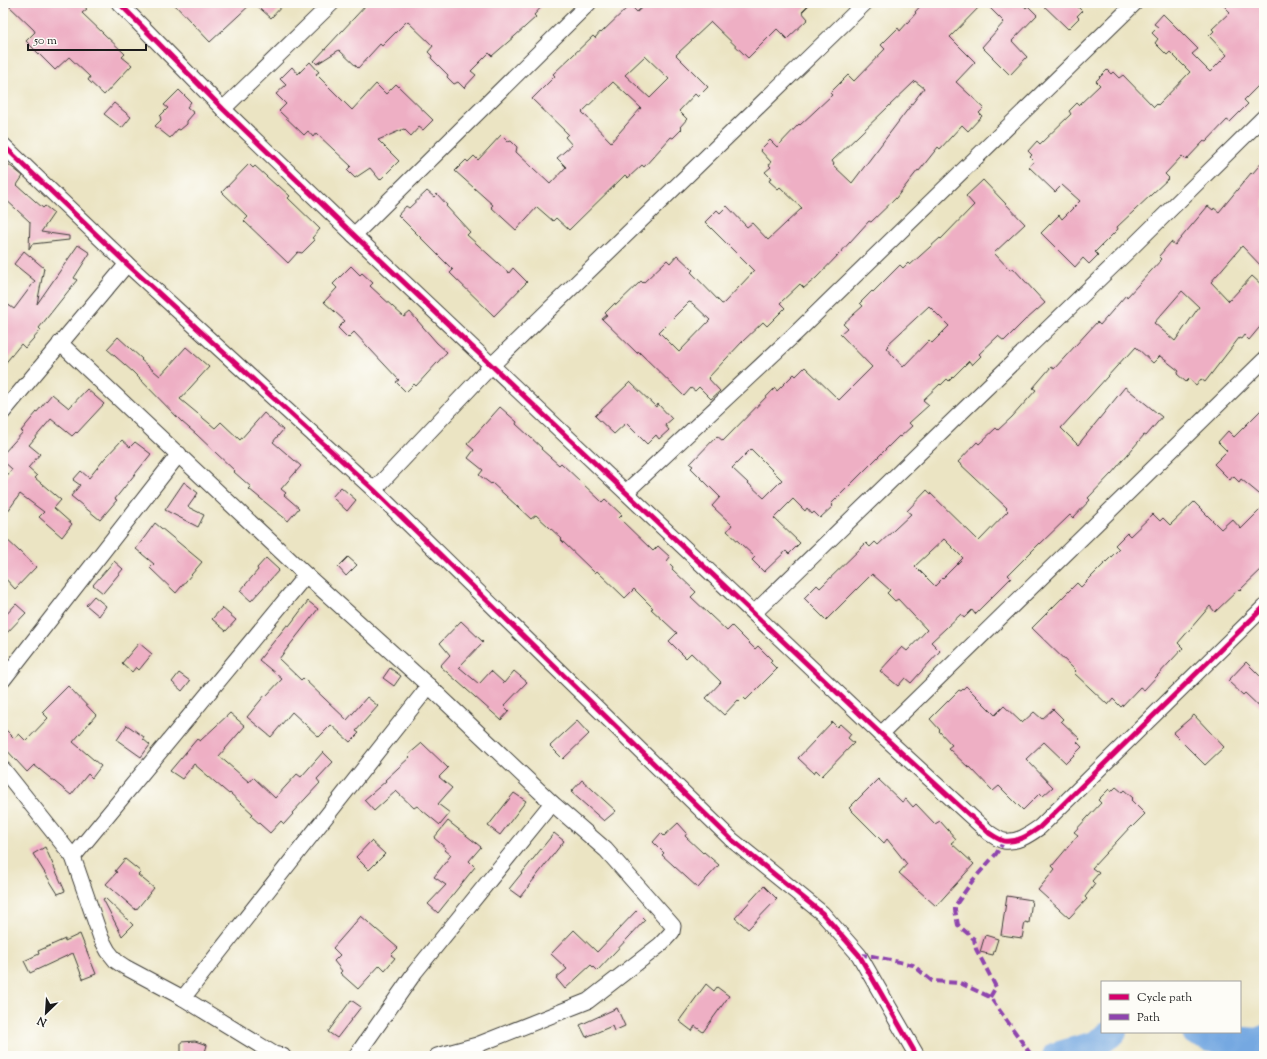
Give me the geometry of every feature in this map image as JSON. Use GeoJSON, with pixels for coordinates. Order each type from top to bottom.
{"type":"FeatureCollection","features":[{"type":"Feature","properties":{"kind":"street"},"geometry":{"type":"LineString","coordinates":[[119,3],[223,108],[354,235],[881,734],[989,833],[1004,841],[1017,840],[1040,827],[1264,607]]}},
{"type":"Feature","properties":{"kind":"street"},"geometry":{"type":"LineString","coordinates":[[223,108],[332,3]]}},
{"type":"Feature","properties":{"kind":"street"},"geometry":{"type":"LineString","coordinates":[[354,235],[589,3]]}},
{"type":"Feature","properties":{"kind":"street"},"geometry":{"type":"LineString","coordinates":[[374,490],[492,365],[865,3]]}},
{"type":"Feature","properties":{"kind":"street"},"geometry":{"type":"LineString","coordinates":[[626,492],[797,332],[1135,3]]}},
{"type":"Feature","properties":{"kind":"street"},"geometry":{"type":"LineString","coordinates":[[754,613],[1126,253],[1264,117]]}},
{"type":"Feature","properties":{"kind":"street"},"geometry":{"type":"LineString","coordinates":[[3,145],[127,264],[374,490],[732,840],[822,913],[859,955],[917,1056]]}},
{"type":"Feature","properties":{"kind":"street"},"geometry":{"type":"LineString","coordinates":[[3,412],[127,264]]}},
{"type":"Feature","properties":{"kind":"street"},"geometry":{"type":"LineString","coordinates":[[60,343],[306,575],[429,686],[552,804],[606,850],[673,926],[672,932],[660,945],[588,1001],[477,1045],[437,1056]]}},
{"type":"Feature","properties":{"kind":"street"},"geometry":{"type":"LineString","coordinates":[[881,734],[1264,360]]}},
{"type":"Feature","properties":{"kind":"street"},"geometry":{"type":"LineString","coordinates":[[3,680],[179,454]]}},
{"type":"Feature","properties":{"kind":"street"},"geometry":{"type":"LineString","coordinates":[[73,857],[306,575]]}},
{"type":"Feature","properties":{"kind":"street"},"geometry":{"type":"LineString","coordinates":[[183,998],[429,686]]}},
{"type":"Feature","properties":{"kind":"street"},"geometry":{"type":"LineString","coordinates":[[3,769],[73,857],[101,938],[108,951],[116,961],[183,998],[274,1054],[283,1056]]}},
{"type":"Feature","properties":{"kind":"street"},"geometry":{"type":"LineString","coordinates":[[356,1056],[415,972],[552,804]]}},
{"type":"Feature","properties":{"kind":"building"},"geometry":{"type":"Polygon","coordinates":[[[6,3],[80,3],[87,9],[82,13],[125,54],[122,57],[132,65],[104,95],[88,80],[90,77],[69,57],[55,70],[26,41],[35,32],[34,30],[6,3]]]}},
{"type":"Feature","properties":{"kind":"building"},"geometry":{"type":"Polygon","coordinates":[[[173,3],[252,3],[210,42],[173,3]]]}},
{"type":"Feature","properties":{"kind":"building"},"geometry":{"type":"Polygon","coordinates":[[[254,3],[285,3],[271,18],[254,3]]]}},
{"type":"Feature","properties":{"kind":"building"},"geometry":{"type":"Polygon","coordinates":[[[368,3],[545,3],[534,15],[536,17],[492,56],[489,53],[471,71],[476,75],[464,88],[458,82],[454,84],[447,77],[448,75],[431,58],[432,56],[428,52],[433,46],[407,21],[382,46],[380,44],[358,68],[339,50],[317,64],[314,61],[368,3]]]}},
{"type":"Feature","properties":{"kind":"building"},"geometry":{"type":"Polygon","coordinates":[[[647,3],[811,3],[802,12],[808,19],[787,39],[777,29],[748,58],[711,22],[676,55],[708,87],[698,97],[695,94],[679,111],[687,119],[680,127],[682,129],[673,138],[671,137],[644,167],[642,165],[628,178],[625,175],[569,230],[556,218],[553,221],[537,207],[516,230],[491,207],[493,205],[455,171],[466,160],[468,162],[474,156],[478,160],[501,135],[508,142],[511,141],[517,147],[516,152],[550,184],[566,167],[557,158],[572,145],[565,137],[568,134],[532,99],[555,76],[553,74],[593,36],[595,38],[600,32],[601,33],[630,5],[637,12],[647,3]],[[645,56],[625,75],[650,98],[669,79],[645,56]],[[613,82],[582,112],[611,142],[641,108],[613,82]]]}},
{"type":"Feature","properties":{"kind":"building"},"geometry":{"type":"Polygon","coordinates":[[[923,3],[983,3],[950,37],[975,62],[956,82],[984,108],[979,113],[982,116],[968,131],[962,125],[940,149],[938,147],[896,198],[871,222],[869,221],[816,278],[804,288],[800,284],[780,303],[785,308],[767,326],[763,322],[742,342],[708,378],[720,391],[711,399],[699,387],[695,391],[691,388],[684,396],[638,351],[637,353],[602,319],[607,315],[605,313],[615,303],[616,305],[641,281],[643,283],[667,260],[670,263],[677,255],[693,270],[691,272],[722,304],[724,303],[754,271],[705,222],[717,210],[720,213],[727,206],[747,227],[752,223],[768,240],[802,208],[780,187],[778,189],[769,181],[771,178],[765,172],[771,167],[769,165],[771,162],[760,150],[770,140],[777,147],[799,124],[800,125],[832,95],[830,93],[848,75],[854,81],[885,49],[881,45],[898,28],[900,31],[916,13],[915,12],[923,3]],[[915,81],[832,161],[834,164],[833,165],[852,183],[924,88],[915,81]],[[689,302],[659,332],[679,352],[710,320],[689,302]]]}},
{"type":"Feature","properties":{"kind":"building"},"geometry":{"type":"Polygon","coordinates":[[[985,3],[1021,3],[1026,8],[1028,6],[1037,15],[1012,41],[1027,57],[1010,75],[982,47],[1004,22],[985,3]]]}},
{"type":"Feature","properties":{"kind":"building"},"geometry":{"type":"Polygon","coordinates":[[[1041,3],[1074,3],[1082,11],[1077,16],[1079,18],[1068,29],[1041,3]]]}},
{"type":"Feature","properties":{"kind":"building"},"geometry":{"type":"Polygon","coordinates":[[[1221,3],[1264,3],[1264,80],[1244,100],[1248,104],[1230,122],[1227,120],[1186,160],[1182,156],[1165,174],[1169,178],[1117,227],[1118,229],[1095,252],[1098,255],[1089,264],[1083,258],[1075,267],[1041,233],[1059,215],[1062,219],[1080,201],[1062,185],[1055,192],[1029,167],[1034,161],[1030,157],[1032,155],[1028,151],[1037,141],[1040,144],[1071,114],[1069,111],[1077,103],[1079,105],[1100,85],[1096,81],[1107,70],[1111,74],[1113,72],[1119,78],[1123,75],[1154,107],[1157,104],[1158,105],[1190,72],[1170,52],[1167,55],[1155,43],[1158,39],[1152,33],[1158,27],[1154,24],[1163,14],[1198,49],[1192,54],[1210,72],[1227,55],[1209,36],[1214,31],[1212,29],[1230,12],[1221,3]]]}},
{"type":"Feature","properties":{"kind":"building"},"geometry":{"type":"Polygon","coordinates":[[[310,62],[319,72],[316,74],[352,110],[376,84],[386,94],[396,84],[433,120],[423,130],[419,127],[411,136],[404,129],[378,140],[399,161],[380,180],[370,168],[355,178],[347,170],[351,166],[316,133],[313,137],[308,131],[304,135],[279,111],[286,104],[276,94],[286,85],[280,79],[292,67],[298,74],[310,62]]]}},
{"type":"Feature","properties":{"kind":"building"},"geometry":{"type":"Polygon","coordinates":[[[179,90],[191,102],[187,107],[194,113],[187,121],[187,124],[180,130],[178,129],[170,138],[155,126],[161,120],[160,116],[168,108],[164,105],[179,90]]]}},
{"type":"Feature","properties":{"kind":"building"},"geometry":{"type":"Polygon","coordinates":[[[114,103],[131,117],[122,128],[104,114],[114,103]]]}},
{"type":"Feature","properties":{"kind":"building"},"geometry":{"type":"Polygon","coordinates":[[[1264,160],[1264,269],[1242,246],[1211,282],[1229,301],[1252,276],[1264,287],[1264,322],[1249,340],[1244,335],[1241,339],[1239,338],[1205,382],[1201,379],[1196,385],[1189,379],[1186,382],[1177,374],[1179,371],[1160,356],[1153,363],[1136,347],[1127,357],[1126,356],[1061,428],[1078,445],[1125,387],[1162,417],[1088,498],[1090,500],[1073,518],[1070,515],[1040,543],[1008,575],[1011,578],[975,614],[972,610],[964,618],[961,614],[931,642],[940,651],[911,683],[905,678],[898,686],[880,671],[902,647],[907,651],[927,630],[898,599],[895,601],[887,593],[890,590],[872,574],[826,620],[804,598],[817,585],[820,588],[866,543],[870,547],[875,542],[878,545],[911,514],[907,511],[927,490],[979,541],[1008,511],[1006,509],[1007,508],[958,462],[977,442],[979,444],[996,428],[998,430],[1012,417],[1036,390],[1033,388],[1051,367],[1054,369],[1097,322],[1100,325],[1126,295],[1127,297],[1162,259],[1159,256],[1171,242],[1175,245],[1208,206],[1219,212],[1251,173],[1252,174],[1264,160]],[[1182,291],[1154,323],[1175,341],[1199,307],[1182,291]],[[944,539],[915,566],[935,586],[963,558],[944,539]]]}},
{"type":"Feature","properties":{"kind":"building"},"geometry":{"type":"Polygon","coordinates":[[[8,164],[23,176],[17,185],[43,208],[45,206],[54,213],[41,232],[69,236],[69,240],[32,244],[29,249],[30,222],[3,197],[3,170],[8,164]]]}},
{"type":"Feature","properties":{"kind":"building"},"geometry":{"type":"Polygon","coordinates":[[[249,164],[253,168],[255,166],[277,186],[278,185],[290,196],[288,198],[320,229],[312,238],[315,240],[302,253],[298,252],[288,263],[244,221],[248,217],[222,192],[249,164]]]}},
{"type":"Feature","properties":{"kind":"building"},"geometry":{"type":"Polygon","coordinates":[[[983,180],[1025,224],[994,253],[1010,270],[1013,268],[1045,303],[1004,341],[998,336],[979,354],[981,356],[972,365],[969,361],[949,381],[947,379],[941,385],[940,384],[923,400],[929,405],[909,423],[912,426],[900,437],[899,436],[831,504],[833,506],[820,518],[814,512],[812,514],[807,508],[805,511],[793,499],[774,518],[800,543],[789,554],[786,551],[764,572],[752,560],[755,557],[727,531],[732,525],[712,506],[720,497],[691,468],[693,466],[690,464],[717,436],[723,441],[775,388],[777,391],[794,374],[796,376],[805,367],[839,400],[872,367],[840,334],[847,328],[843,324],[863,306],[860,303],[900,265],[903,268],[908,263],[910,265],[940,238],[941,239],[974,205],[966,196],[983,180]],[[929,306],[887,345],[888,346],[886,348],[903,367],[929,340],[932,343],[949,326],[929,306]],[[751,449],[732,468],[764,498],[782,480],[751,449]]]}},
{"type":"Feature","properties":{"kind":"building"},"geometry":{"type":"Polygon","coordinates":[[[427,191],[434,197],[437,194],[447,205],[446,206],[470,232],[467,235],[509,273],[513,268],[527,282],[494,316],[450,273],[453,270],[398,215],[406,206],[409,208],[427,191]]]}},
{"type":"Feature","properties":{"kind":"building"},"geometry":{"type":"Polygon","coordinates":[[[78,245],[90,253],[74,278],[77,280],[39,328],[41,330],[25,348],[21,344],[3,366],[3,301],[14,309],[35,281],[14,264],[24,251],[44,268],[37,304],[78,245]]]}},
{"type":"Feature","properties":{"kind":"building"},"geometry":{"type":"Polygon","coordinates":[[[351,266],[360,275],[362,273],[373,283],[370,286],[404,317],[410,312],[437,343],[447,352],[416,386],[414,384],[406,392],[396,382],[399,380],[354,332],[348,338],[338,328],[345,321],[324,302],[337,288],[333,284],[351,266]]]}},
{"type":"Feature","properties":{"kind":"building"},"geometry":{"type":"Polygon","coordinates":[[[118,337],[142,359],[141,360],[160,376],[186,347],[209,367],[180,399],[215,428],[221,422],[240,440],[264,413],[283,430],[273,442],[301,466],[281,489],[286,493],[284,495],[299,508],[288,521],[249,489],[251,487],[234,472],[235,471],[182,422],[133,372],[107,349],[118,337]]]}},
{"type":"Feature","properties":{"kind":"building"},"geometry":{"type":"Polygon","coordinates":[[[630,382],[656,407],[658,404],[672,419],[665,425],[669,430],[659,439],[656,435],[647,444],[626,423],[614,434],[595,416],[630,382]]]}},
{"type":"Feature","properties":{"kind":"building"},"geometry":{"type":"Polygon","coordinates":[[[87,389],[104,404],[77,433],[76,432],[72,436],[51,419],[29,445],[40,454],[28,468],[37,476],[35,478],[61,500],[54,508],[72,524],[62,537],[39,517],[44,512],[20,494],[3,518],[3,481],[12,469],[3,461],[3,454],[23,432],[21,431],[52,394],[69,408],[87,389]]]}},
{"type":"Feature","properties":{"kind":"building"},"geometry":{"type":"Polygon","coordinates":[[[500,407],[517,422],[516,424],[559,465],[561,463],[602,502],[605,499],[622,515],[619,518],[653,551],[658,546],[670,557],[667,561],[673,567],[672,569],[696,592],[691,597],[727,631],[732,626],[755,649],[758,646],[772,660],[770,662],[777,669],[746,700],[743,697],[739,701],[738,700],[724,715],[706,698],[721,682],[691,653],[686,658],[669,641],[677,633],[651,609],[653,608],[634,589],[625,598],[597,571],[595,573],[536,515],[531,519],[492,483],[491,484],[479,475],[483,470],[468,458],[474,450],[467,444],[500,407]]]}},
{"type":"Feature","properties":{"kind":"building"},"geometry":{"type":"Polygon","coordinates":[[[1264,407],[1264,498],[1241,479],[1239,482],[1233,476],[1230,480],[1214,464],[1227,451],[1218,442],[1228,431],[1234,437],[1264,407]]]}},
{"type":"Feature","properties":{"kind":"building"},"geometry":{"type":"Polygon","coordinates":[[[122,440],[130,447],[135,442],[151,454],[115,499],[117,500],[100,520],[71,496],[80,485],[73,480],[81,471],[89,478],[122,440]]]}},
{"type":"Feature","properties":{"kind":"building"},"geometry":{"type":"Polygon","coordinates":[[[184,482],[198,493],[188,507],[204,515],[198,527],[165,510],[184,482]]]}},
{"type":"Feature","properties":{"kind":"building"},"geometry":{"type":"Polygon","coordinates":[[[341,487],[356,500],[347,511],[332,497],[341,487]]]}},
{"type":"Feature","properties":{"kind":"building"},"geometry":{"type":"Polygon","coordinates":[[[1194,502],[1221,529],[1232,519],[1241,529],[1264,506],[1264,567],[1215,612],[1210,606],[1178,643],[1183,648],[1144,690],[1140,687],[1121,707],[1113,699],[1108,705],[1074,673],[1076,671],[1032,628],[1077,583],[1081,587],[1119,549],[1115,545],[1127,533],[1130,536],[1153,514],[1160,521],[1163,518],[1170,525],[1194,502]]]}},
{"type":"Feature","properties":{"kind":"building"},"geometry":{"type":"Polygon","coordinates":[[[155,523],[202,562],[176,593],[150,568],[154,564],[136,549],[155,523]]]}},
{"type":"Feature","properties":{"kind":"building"},"geometry":{"type":"Polygon","coordinates":[[[3,536],[36,567],[15,589],[3,576],[3,536]]]}},
{"type":"Feature","properties":{"kind":"building"},"geometry":{"type":"Polygon","coordinates":[[[348,557],[357,565],[346,576],[338,567],[348,557]]]}},
{"type":"Feature","properties":{"kind":"building"},"geometry":{"type":"Polygon","coordinates":[[[266,558],[279,570],[251,601],[240,591],[266,558]]]}},
{"type":"Feature","properties":{"kind":"building"},"geometry":{"type":"Polygon","coordinates":[[[114,561],[123,569],[103,593],[93,585],[114,561]]]}},
{"type":"Feature","properties":{"kind":"building"},"geometry":{"type":"Polygon","coordinates":[[[94,596],[106,606],[99,616],[86,605],[94,596]]]}},
{"type":"Feature","properties":{"kind":"building"},"geometry":{"type":"Polygon","coordinates":[[[308,601],[318,609],[279,659],[301,680],[303,678],[347,720],[367,697],[378,706],[356,731],[359,733],[350,742],[331,725],[319,737],[292,712],[271,737],[247,717],[265,695],[266,696],[282,679],[259,660],[287,625],[289,626],[308,601]]]}},
{"type":"Feature","properties":{"kind":"building"},"geometry":{"type":"Polygon","coordinates":[[[16,604],[26,613],[3,637],[3,618],[16,604]]]}},
{"type":"Feature","properties":{"kind":"building"},"geometry":{"type":"Polygon","coordinates":[[[222,608],[236,620],[226,631],[212,619],[222,608]]]}},
{"type":"Feature","properties":{"kind":"building"},"geometry":{"type":"Polygon","coordinates":[[[461,621],[483,642],[459,667],[479,684],[491,671],[504,683],[514,671],[527,682],[504,706],[509,711],[501,720],[440,666],[450,655],[440,643],[461,621]]]}},
{"type":"Feature","properties":{"kind":"building"},"geometry":{"type":"Polygon","coordinates":[[[139,643],[152,654],[139,670],[136,667],[132,672],[122,663],[139,643]]]}},
{"type":"Feature","properties":{"kind":"building"},"geometry":{"type":"Polygon","coordinates":[[[1246,662],[1262,678],[1261,681],[1264,684],[1264,711],[1245,693],[1243,695],[1228,681],[1246,662]]]}},
{"type":"Feature","properties":{"kind":"building"},"geometry":{"type":"Polygon","coordinates":[[[390,668],[401,676],[394,686],[383,678],[390,668]]]}},
{"type":"Feature","properties":{"kind":"building"},"geometry":{"type":"Polygon","coordinates":[[[179,673],[190,681],[182,691],[172,682],[179,673]]]}},
{"type":"Feature","properties":{"kind":"building"},"geometry":{"type":"Polygon","coordinates":[[[68,686],[96,715],[73,742],[101,766],[92,778],[88,774],[71,795],[34,765],[27,772],[3,746],[3,727],[14,738],[19,734],[26,741],[48,718],[42,712],[68,686]]]}},
{"type":"Feature","properties":{"kind":"building"},"geometry":{"type":"Polygon","coordinates":[[[966,686],[995,715],[1004,706],[1022,723],[1034,712],[1042,719],[1053,709],[1063,719],[1061,721],[1080,739],[1077,742],[1082,747],[1066,763],[1044,742],[1026,759],[1053,787],[1043,796],[1040,793],[1023,810],[999,786],[993,791],[970,767],[969,768],[948,748],[952,745],[930,719],[959,690],[961,691],[966,686]]]}},
{"type":"Feature","properties":{"kind":"building"},"geometry":{"type":"Polygon","coordinates":[[[230,713],[245,726],[219,756],[249,782],[253,777],[275,798],[297,774],[301,777],[323,752],[333,762],[317,779],[320,783],[292,813],[293,814],[284,824],[281,821],[270,833],[251,816],[253,814],[230,793],[229,794],[194,764],[182,779],[170,771],[197,739],[200,741],[230,713]]]}},
{"type":"Feature","properties":{"kind":"building"},"geometry":{"type":"Polygon","coordinates":[[[1194,715],[1224,747],[1205,765],[1173,733],[1194,715]]]}},
{"type":"Feature","properties":{"kind":"building"},"geometry":{"type":"Polygon","coordinates":[[[577,721],[589,734],[563,759],[550,746],[577,721]]]}},
{"type":"Feature","properties":{"kind":"building"},"geometry":{"type":"Polygon","coordinates":[[[832,722],[837,727],[840,724],[851,734],[848,738],[854,743],[822,776],[816,770],[814,773],[798,758],[832,722]]]}},
{"type":"Feature","properties":{"kind":"building"},"geometry":{"type":"Polygon","coordinates":[[[127,725],[144,737],[143,739],[150,745],[141,757],[117,740],[127,725]]]}},
{"type":"Feature","properties":{"kind":"building"},"geometry":{"type":"Polygon","coordinates":[[[422,743],[448,768],[439,777],[452,788],[438,804],[450,813],[440,825],[417,806],[414,808],[396,791],[374,811],[364,800],[386,781],[385,780],[410,757],[408,755],[422,743]]]}},
{"type":"Feature","properties":{"kind":"building"},"geometry":{"type":"Polygon","coordinates":[[[878,779],[902,802],[906,799],[913,807],[916,804],[935,824],[940,821],[956,839],[951,843],[974,864],[936,906],[899,873],[907,864],[887,839],[884,843],[849,808],[878,779]]]}},
{"type":"Feature","properties":{"kind":"building"},"geometry":{"type":"Polygon","coordinates":[[[582,780],[616,811],[604,821],[571,792],[582,780]]]}},
{"type":"Feature","properties":{"kind":"building"},"geometry":{"type":"Polygon","coordinates":[[[1116,787],[1122,792],[1124,790],[1133,798],[1131,800],[1145,814],[1132,827],[1131,826],[1092,868],[1099,873],[1092,881],[1095,884],[1085,897],[1087,899],[1069,918],[1038,890],[1055,869],[1052,866],[1078,835],[1074,832],[1101,803],[1098,800],[1109,789],[1111,792],[1116,787]]]}},
{"type":"Feature","properties":{"kind":"building"},"geometry":{"type":"Polygon","coordinates":[[[514,793],[526,801],[500,835],[488,826],[514,793]]]}},
{"type":"Feature","properties":{"kind":"building"},"geometry":{"type":"Polygon","coordinates":[[[448,821],[481,847],[469,861],[475,867],[438,913],[428,904],[446,885],[434,877],[451,855],[445,850],[446,848],[434,838],[448,821]]]}},
{"type":"Feature","properties":{"kind":"building"},"geometry":{"type":"Polygon","coordinates":[[[678,823],[687,833],[685,836],[703,853],[704,852],[719,865],[698,888],[662,855],[664,853],[653,842],[661,833],[664,836],[678,823]]]}},
{"type":"Feature","properties":{"kind":"building"},"geometry":{"type":"Polygon","coordinates":[[[554,833],[564,841],[520,897],[509,889],[554,833]]]}},
{"type":"Feature","properties":{"kind":"building"},"geometry":{"type":"Polygon","coordinates":[[[371,841],[385,854],[369,870],[356,857],[371,841]]]}},
{"type":"Feature","properties":{"kind":"building"},"geometry":{"type":"Polygon","coordinates":[[[45,847],[65,891],[58,894],[33,854],[45,847]]]}},
{"type":"Feature","properties":{"kind":"building"},"geometry":{"type":"Polygon","coordinates":[[[125,859],[141,872],[138,875],[154,888],[136,910],[106,884],[117,872],[115,871],[125,859]]]}},
{"type":"Feature","properties":{"kind":"building"},"geometry":{"type":"Polygon","coordinates":[[[764,886],[777,899],[748,929],[735,918],[764,886]]]}},
{"type":"Feature","properties":{"kind":"building"},"geometry":{"type":"Polygon","coordinates":[[[1007,896],[1032,900],[1029,923],[1025,922],[1022,938],[1001,935],[1007,896]]]}},
{"type":"Feature","properties":{"kind":"building"},"geometry":{"type":"Polygon","coordinates":[[[105,898],[133,925],[122,936],[103,899],[105,898]]]}},
{"type":"Feature","properties":{"kind":"building"},"geometry":{"type":"Polygon","coordinates":[[[636,911],[645,920],[597,971],[591,965],[565,989],[556,978],[567,969],[551,954],[574,930],[597,952],[636,911]]]}},
{"type":"Feature","properties":{"kind":"building"},"geometry":{"type":"Polygon","coordinates":[[[361,916],[398,948],[391,955],[395,958],[385,970],[380,965],[358,989],[340,973],[342,971],[334,961],[340,955],[333,948],[361,916]]]}},
{"type":"Feature","properties":{"kind":"building"},"geometry":{"type":"Polygon","coordinates":[[[80,934],[96,974],[83,979],[73,953],[30,973],[24,961],[39,954],[38,951],[80,934]]]}},
{"type":"Feature","properties":{"kind":"building"},"geometry":{"type":"Polygon","coordinates":[[[985,935],[998,939],[993,955],[980,952],[985,935]]]}},
{"type":"Feature","properties":{"kind":"building"},"geometry":{"type":"Polygon","coordinates":[[[706,984],[714,991],[717,987],[729,996],[703,1032],[695,1026],[692,1031],[679,1021],[706,984]]]}},
{"type":"Feature","properties":{"kind":"building"},"geometry":{"type":"Polygon","coordinates":[[[351,1000],[361,1007],[337,1038],[328,1032],[351,1000]]]}},
{"type":"Feature","properties":{"kind":"building"},"geometry":{"type":"Polygon","coordinates":[[[617,1008],[625,1026],[614,1031],[612,1026],[586,1037],[580,1025],[617,1008]]]}},
{"type":"Feature","properties":{"kind":"building"},"geometry":{"type":"Polygon","coordinates":[[[195,1041],[207,1045],[204,1056],[181,1056],[181,1042],[195,1041]]]}},
{"type":"Feature","properties":{"kind":"waterway"},"geometry":{"type":"LineString","coordinates":[[1056,1056],[1095,1045],[1112,1033]]}},
{"type":"Feature","properties":{"kind":"waterway"},"geometry":{"type":"LineString","coordinates":[[1198,1033],[1210,1038],[1257,1042],[1264,1039]]}},
{"type":"Feature","properties":{"kind":"marked path"},"geometry":{"type":"LineString","coordinates":[[990,997],[996,987],[976,949],[974,939],[958,925],[955,906],[973,880],[996,854],[1004,841]]}},
{"type":"Feature","properties":{"kind":"marked path"},"geometry":{"type":"LineString","coordinates":[[859,955],[872,956],[913,965],[932,981],[960,983],[990,997],[1032,1056]]}},
{"type":"Feature","properties":{"kind":"cycle path"},"geometry":{"type":"LineString","coordinates":[[119,3],[223,109],[354,235],[881,734],[989,833],[998,839],[1004,841],[1014,841],[1028,835],[1040,827],[1264,607]]}},
{"type":"Feature","properties":{"kind":"cycle path"},"geometry":{"type":"LineString","coordinates":[[3,145],[127,264],[374,490],[732,840],[822,913],[859,955],[917,1056]]}}]}
